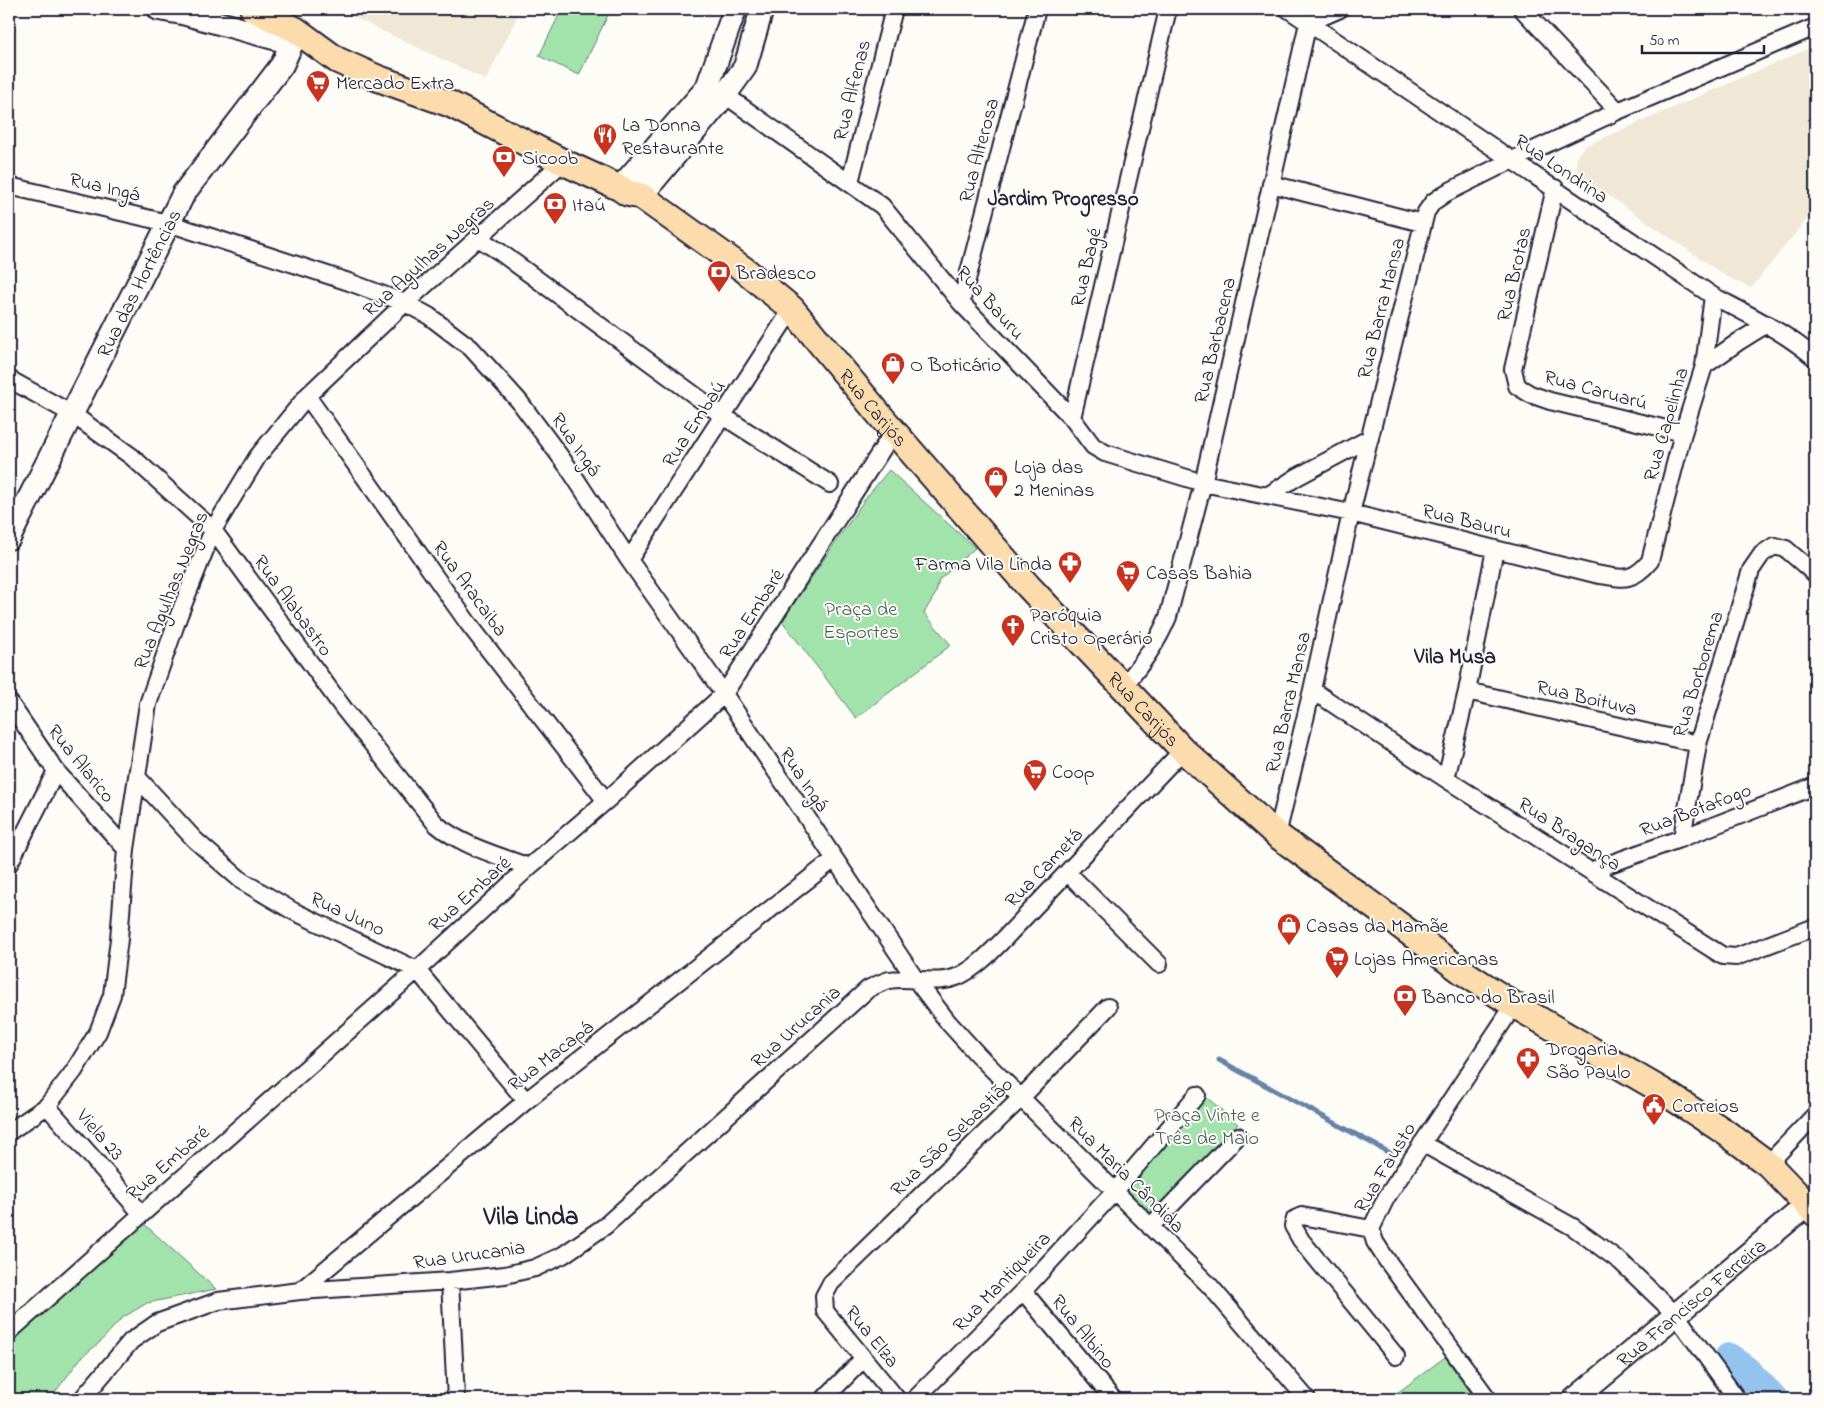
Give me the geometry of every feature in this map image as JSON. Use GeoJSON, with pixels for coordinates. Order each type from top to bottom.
{"type":"FeatureCollection","features":[{"type":"Feature","properties":{"kind":"main road","name":"Rua Carijós"},"geometry":{"type":"LineString","coordinates":[[159,9],[342,45],[422,80],[450,104],[563,162],[630,192],[746,271],[792,310],[1015,571],[1123,688],[1183,750],[1277,835],[1463,972],[1514,1005],[1664,1092],[1725,1132],[1768,1164],[1811,1209]]}},
{"type":"Feature","properties":{"kind":"main road","name":"Rua Carijós"},"geometry":{"type":"LineString","coordinates":[[254,9],[294,37]]}},
{"type":"Feature","properties":{"kind":"main road"},"geometry":{"type":"LineString","coordinates":[[716,91],[735,9]]}},
{"type":"Feature","properties":{"kind":"main road"},"geometry":{"type":"LineString","coordinates":[[630,192],[716,91],[745,67],[762,9]]}},
{"type":"Feature","properties":{"kind":"main road","name":"Rua das Hortências"},"geometry":{"type":"LineString","coordinates":[[9,538],[184,193],[282,66],[294,37]]}},
{"type":"Feature","properties":{"kind":"main road","name":"Rua Francisco Ferreira"},"geometry":{"type":"LineString","coordinates":[[1575,1399],[1676,1315],[1811,1209]]}},
{"type":"Feature","properties":{"kind":"street","name":"Rua Alfenas"},"geometry":{"type":"LineString","coordinates":[[850,182],[894,9]]}},
{"type":"Feature","properties":{"kind":"street","name":"Rua Alterosa"},"geometry":{"type":"LineString","coordinates":[[961,303],[1037,9]]}},
{"type":"Feature","properties":{"kind":"street","name":"Rua Bagé"},"geometry":{"type":"LineString","coordinates":[[1072,418],[1168,9]]}},
{"type":"Feature","properties":{"kind":"street","name":"Rua Londrina"},"geometry":{"type":"LineString","coordinates":[[1288,9],[1714,296],[1798,343],[1815,358]]}},
{"type":"Feature","properties":{"kind":"street"},"geometry":{"type":"LineString","coordinates":[[1308,23],[1340,9]]}},
{"type":"Feature","properties":{"kind":"street"},"geometry":{"type":"LineString","coordinates":[[1522,9],[1618,111]]}},
{"type":"Feature","properties":{"kind":"street","name":"Rua Barbacena"},"geometry":{"type":"LineString","coordinates":[[1123,688],[1146,658],[1164,626],[1203,482],[1308,23]]}},
{"type":"Feature","properties":{"kind":"street","name":"Rua Barra Mansa"},"geometry":{"type":"LineString","coordinates":[[1277,835],[1312,690],[1351,513],[1426,212],[1433,202],[1446,193],[1512,160],[1618,111],[1815,27]]}},
{"type":"Feature","properties":{"kind":"street","name":"Rua Bauru"},"geometry":{"type":"LineString","coordinates":[[716,91],[850,182],[882,206],[961,303],[1072,418],[1092,446],[1105,453],[1203,482],[1351,513],[1594,574],[1624,579],[1641,572],[1650,561]]}},
{"type":"Feature","properties":{"kind":"street","name":"Rua Agulhas Negras"},"geometry":{"type":"LineString","coordinates":[[9,1132],[47,1106],[74,1072],[98,1032],[112,994],[119,939],[126,849],[148,704],[178,615],[213,530],[258,456],[307,396],[405,304],[563,162]]}},
{"type":"Feature","properties":{"kind":"street"},"geometry":{"type":"LineString","coordinates":[[1271,184],[1422,223]]}},
{"type":"Feature","properties":{"kind":"street","name":"Rua Ingá"},"geometry":{"type":"LineString","coordinates":[[9,186],[168,223],[349,282],[405,304],[429,316],[471,348],[519,400],[568,467],[629,560],[724,694],[833,860],[916,980]]}},
{"type":"Feature","properties":{"kind":"street","name":"Rua Brotas"},"geometry":{"type":"LineString","coordinates":[[1513,369],[1555,188]]}},
{"type":"Feature","properties":{"kind":"street"},"geometry":{"type":"LineString","coordinates":[[478,238],[500,252],[723,416],[830,484]]}},
{"type":"Feature","properties":{"kind":"street","name":"Rua Capelinha"},"geometry":{"type":"LineString","coordinates":[[1650,561],[1683,433],[1704,366],[1714,296]]}},
{"type":"Feature","properties":{"kind":"street","name":"Rua Embaú"},"geometry":{"type":"LineString","coordinates":[[629,560],[792,310]]}},
{"type":"Feature","properties":{"kind":"street"},"geometry":{"type":"LineString","coordinates":[[1704,366],[1767,324]]}},
{"type":"Feature","properties":{"kind":"street","name":"Rua Caruarú"},"geometry":{"type":"LineString","coordinates":[[1513,369],[1517,386],[1530,394],[1550,401],[1683,433]]}},
{"type":"Feature","properties":{"kind":"street","name":"Rua Alabastro"},"geometry":{"type":"LineString","coordinates":[[9,379],[72,414],[132,456],[213,530],[344,709],[436,824],[448,835],[463,842],[529,867]]}},
{"type":"Feature","properties":{"kind":"street","name":"Rua Aracaiba"},"geometry":{"type":"LineString","coordinates":[[307,396],[468,623],[606,801]]}},
{"type":"Feature","properties":{"kind":"street","name":"Rua Embaré"},"geometry":{"type":"LineString","coordinates":[[9,1332],[417,970],[529,867],[606,801],[724,694],[894,431]]}},
{"type":"Feature","properties":{"kind":"street"},"geometry":{"type":"LineString","coordinates":[[1267,496],[1297,477],[1370,438]]}},
{"type":"Feature","properties":{"kind":"street","name":"Rua Borborema"},"geometry":{"type":"LineString","coordinates":[[1682,838],[1698,744],[1751,570],[1762,554],[1774,546],[1786,549],[1815,574]]}},
{"type":"Feature","properties":{"kind":"street"},"geometry":{"type":"LineString","coordinates":[[1446,780],[1467,691],[1495,549]]}},
{"type":"Feature","properties":{"kind":"street","name":"Rua Bragança"},"geometry":{"type":"LineString","coordinates":[[1312,690],[1446,780],[1724,956],[1736,957],[1815,927]]}},
{"type":"Feature","properties":{"kind":"street","name":"Rua Boituva"},"geometry":{"type":"LineString","coordinates":[[1467,691],[1698,744]]}},
{"type":"Feature","properties":{"kind":"street","name":"Rua Alarico"},"geometry":{"type":"LineString","coordinates":[[9,702],[56,771],[126,849]]}},
{"type":"Feature","properties":{"kind":"street","name":"Rua Cametá"},"geometry":{"type":"LineString","coordinates":[[916,980],[940,981],[968,972],[1004,940],[1183,750]]}},
{"type":"Feature","properties":{"kind":"street"},"geometry":{"type":"LineString","coordinates":[[9,864],[56,771]]}},
{"type":"Feature","properties":{"kind":"street","name":"Rua Juno"},"geometry":{"type":"LineString","coordinates":[[137,777],[195,840],[242,881],[293,911],[417,970],[526,1101]]}},
{"type":"Feature","properties":{"kind":"street","name":"Rua Botafogo"},"geometry":{"type":"LineString","coordinates":[[1590,870],[1682,838],[1815,786]]}},
{"type":"Feature","properties":{"kind":"street","name":"Rua Macapá"},"geometry":{"type":"LineString","coordinates":[[300,1291],[526,1101],[833,860]]}},
{"type":"Feature","properties":{"kind":"street"},"geometry":{"type":"LineString","coordinates":[[1068,873],[1159,964]]}},
{"type":"Feature","properties":{"kind":"street","name":"Rua Urucania"},"geometry":{"type":"LineString","coordinates":[[82,1399],[131,1341],[157,1323],[218,1301],[300,1291],[450,1281],[505,1275],[535,1268],[563,1255],[605,1226],[868,989],[889,980],[916,980]]}},
{"type":"Feature","properties":{"kind":"street","name":"Rua Maria Cândida"},"geometry":{"type":"LineString","coordinates":[[916,980],[948,1022],[1020,1098],[1210,1286],[1307,1399]]}},
{"type":"Feature","properties":{"kind":"street","name":"Rua Fausto"},"geometry":{"type":"LineString","coordinates":[[1488,1399],[1386,1259],[1375,1242],[1371,1229],[1386,1198],[1514,1005]]}},
{"type":"Feature","properties":{"kind":"street","name":"Rua São Sebastião"},"geometry":{"type":"LineString","coordinates":[[824,1296],[831,1283],[1020,1098],[1108,1007]]}},
{"type":"Feature","properties":{"kind":"street","name":"Rua Mantiqueira"},"geometry":{"type":"LineString","coordinates":[[915,1399],[1023,1290],[1115,1191],[1197,1095]]}},
{"type":"Feature","properties":{"kind":"street","name":"Viela 23"},"geometry":{"type":"LineString","coordinates":[[47,1106],[142,1213]]}},
{"type":"Feature","properties":{"kind":"street"},"geometry":{"type":"LineString","coordinates":[[1768,1164],[1815,1115]]}},
{"type":"Feature","properties":{"kind":"street"},"geometry":{"type":"LineString","coordinates":[[1150,1227],[1238,1136]]}},
{"type":"Feature","properties":{"kind":"street"},"geometry":{"type":"LineString","coordinates":[[1422,1144],[1573,1227],[1621,1262],[1676,1315],[1737,1399]]}},
{"type":"Feature","properties":{"kind":"street"},"geometry":{"type":"LineString","coordinates":[[1371,1229],[1302,1216],[1294,1219],[1293,1226],[1301,1240],[1396,1356]]}},
{"type":"Feature","properties":{"kind":"street"},"geometry":{"type":"LineString","coordinates":[[450,1281],[456,1399]]}},
{"type":"Feature","properties":{"kind":"street","name":"Rua Albino"},"geometry":{"type":"LineString","coordinates":[[1023,1290],[1113,1399]]}},
{"type":"Feature","properties":{"kind":"street","name":"Rua Elza"},"geometry":{"type":"LineString","coordinates":[[824,1296],[825,1311],[897,1399]]}},
{"type":"Feature","properties":{"kind":"street"},"geometry":{"type":"LineString","coordinates":[[824,1399],[864,1358]]}},
{"type":"Feature","properties":{"kind":"shaded area"},"geometry":{"type":"Polygon","coordinates":[[[347,9],[521,9],[486,80],[345,13],[347,9]]]}},
{"type":"Feature","properties":{"kind":"shaded area"},"geometry":{"type":"Polygon","coordinates":[[[1815,46],[1815,209],[1751,288],[1727,277],[1579,175],[1576,165],[1577,155],[1585,146],[1815,46]]]}},
{"type":"Feature","properties":{"kind":"green space"},"geometry":{"type":"Polygon","coordinates":[[[562,9],[611,9],[579,75],[539,56],[562,9]]]}},
{"type":"Feature","properties":{"kind":"green space","name":"Praça de Esportes"},"geometry":{"type":"Polygon","coordinates":[[[889,470],[975,548],[939,580],[936,593],[924,613],[951,645],[856,718],[782,621],[865,499],[889,470]]]}},
{"type":"Feature","properties":{"kind":"green space","name":"Praça Vinte e Três de Maio"},"geometry":{"type":"Polygon","coordinates":[[[1205,1096],[1238,1124],[1152,1214],[1124,1187],[1205,1096]]]}},
{"type":"Feature","properties":{"kind":"green space"},"geometry":{"type":"Polygon","coordinates":[[[143,1223],[216,1289],[147,1303],[122,1318],[99,1343],[81,1358],[50,1399],[9,1399],[9,1341],[143,1223]]]}},
{"type":"Feature","properties":{"kind":"green space"},"geometry":{"type":"Polygon","coordinates":[[[1445,1357],[1471,1393],[1472,1399],[1389,1399],[1445,1357]]]}},
{"type":"Feature","properties":{"kind":"waterway"},"geometry":{"type":"LineString","coordinates":[[1219,1060],[1390,1153]]}},
{"type":"Feature","properties":{"kind":"waterway"},"geometry":{"type":"LineString","coordinates":[[1729,1358],[1746,1371],[1773,1399]]}},
{"type":"Feature","properties":{"kind":"place","name":"Mercado Extra"},"geometry":{"type":"Point","coordinates":[318,103]}},
{"type":"Feature","properties":{"kind":"place","name":"La Donna Restaurante"},"geometry":{"type":"Point","coordinates":[605,156]}},
{"type":"Feature","properties":{"kind":"place","name":"Sicoob"},"geometry":{"type":"Point","coordinates":[504,178]}},
{"type":"Feature","properties":{"kind":"place","name":"Itaú"},"geometry":{"type":"Point","coordinates":[555,225]}},
{"type":"Feature","properties":{"kind":"place","name":"Bradesco"},"geometry":{"type":"Point","coordinates":[719,293]}},
{"type":"Feature","properties":{"kind":"place","name":"O Boticário"},"geometry":{"type":"Point","coordinates":[893,385]}},
{"type":"Feature","properties":{"kind":"place","name":"Loja das 2 Meninas"},"geometry":{"type":"Point","coordinates":[996,499]}},
{"type":"Feature","properties":{"kind":"place","name":"Farma Vila Linda"},"geometry":{"type":"Point","coordinates":[1070,584]}},
{"type":"Feature","properties":{"kind":"place","name":"Casas Bahia"},"geometry":{"type":"Point","coordinates":[1128,593]}},
{"type":"Feature","properties":{"kind":"place","name":"Paróquia Cristo Operário"},"geometry":{"type":"Point","coordinates":[1013,647]}},
{"type":"Feature","properties":{"kind":"place","name":"Coop"},"geometry":{"type":"Point","coordinates":[1035,792]}},
{"type":"Feature","properties":{"kind":"place","name":"Casas da Mamãe"},"geometry":{"type":"Point","coordinates":[1289,946]}},
{"type":"Feature","properties":{"kind":"place","name":"Lojas Americanas"},"geometry":{"type":"Point","coordinates":[1337,979]}},
{"type":"Feature","properties":{"kind":"place","name":"Banco do Brasil"},"geometry":{"type":"Point","coordinates":[1405,1017]}},
{"type":"Feature","properties":{"kind":"place","name":"Drogaria São Paulo"},"geometry":{"type":"Point","coordinates":[1528,1080]}},
{"type":"Feature","properties":{"kind":"place","name":"Correios"},"geometry":{"type":"Point","coordinates":[1654,1126]}},
{"type":"Feature","properties":{"kind":"district","name":"Jardim Progresso"},"geometry":{"type":"Point","coordinates":[1063,198]}},
{"type":"Feature","properties":{"kind":"district","name":"Vila Musa"},"geometry":{"type":"Point","coordinates":[1455,656]}},
{"type":"Feature","properties":{"kind":"district","name":"Vila Linda"},"geometry":{"type":"Point","coordinates":[531,1215]}}]}
